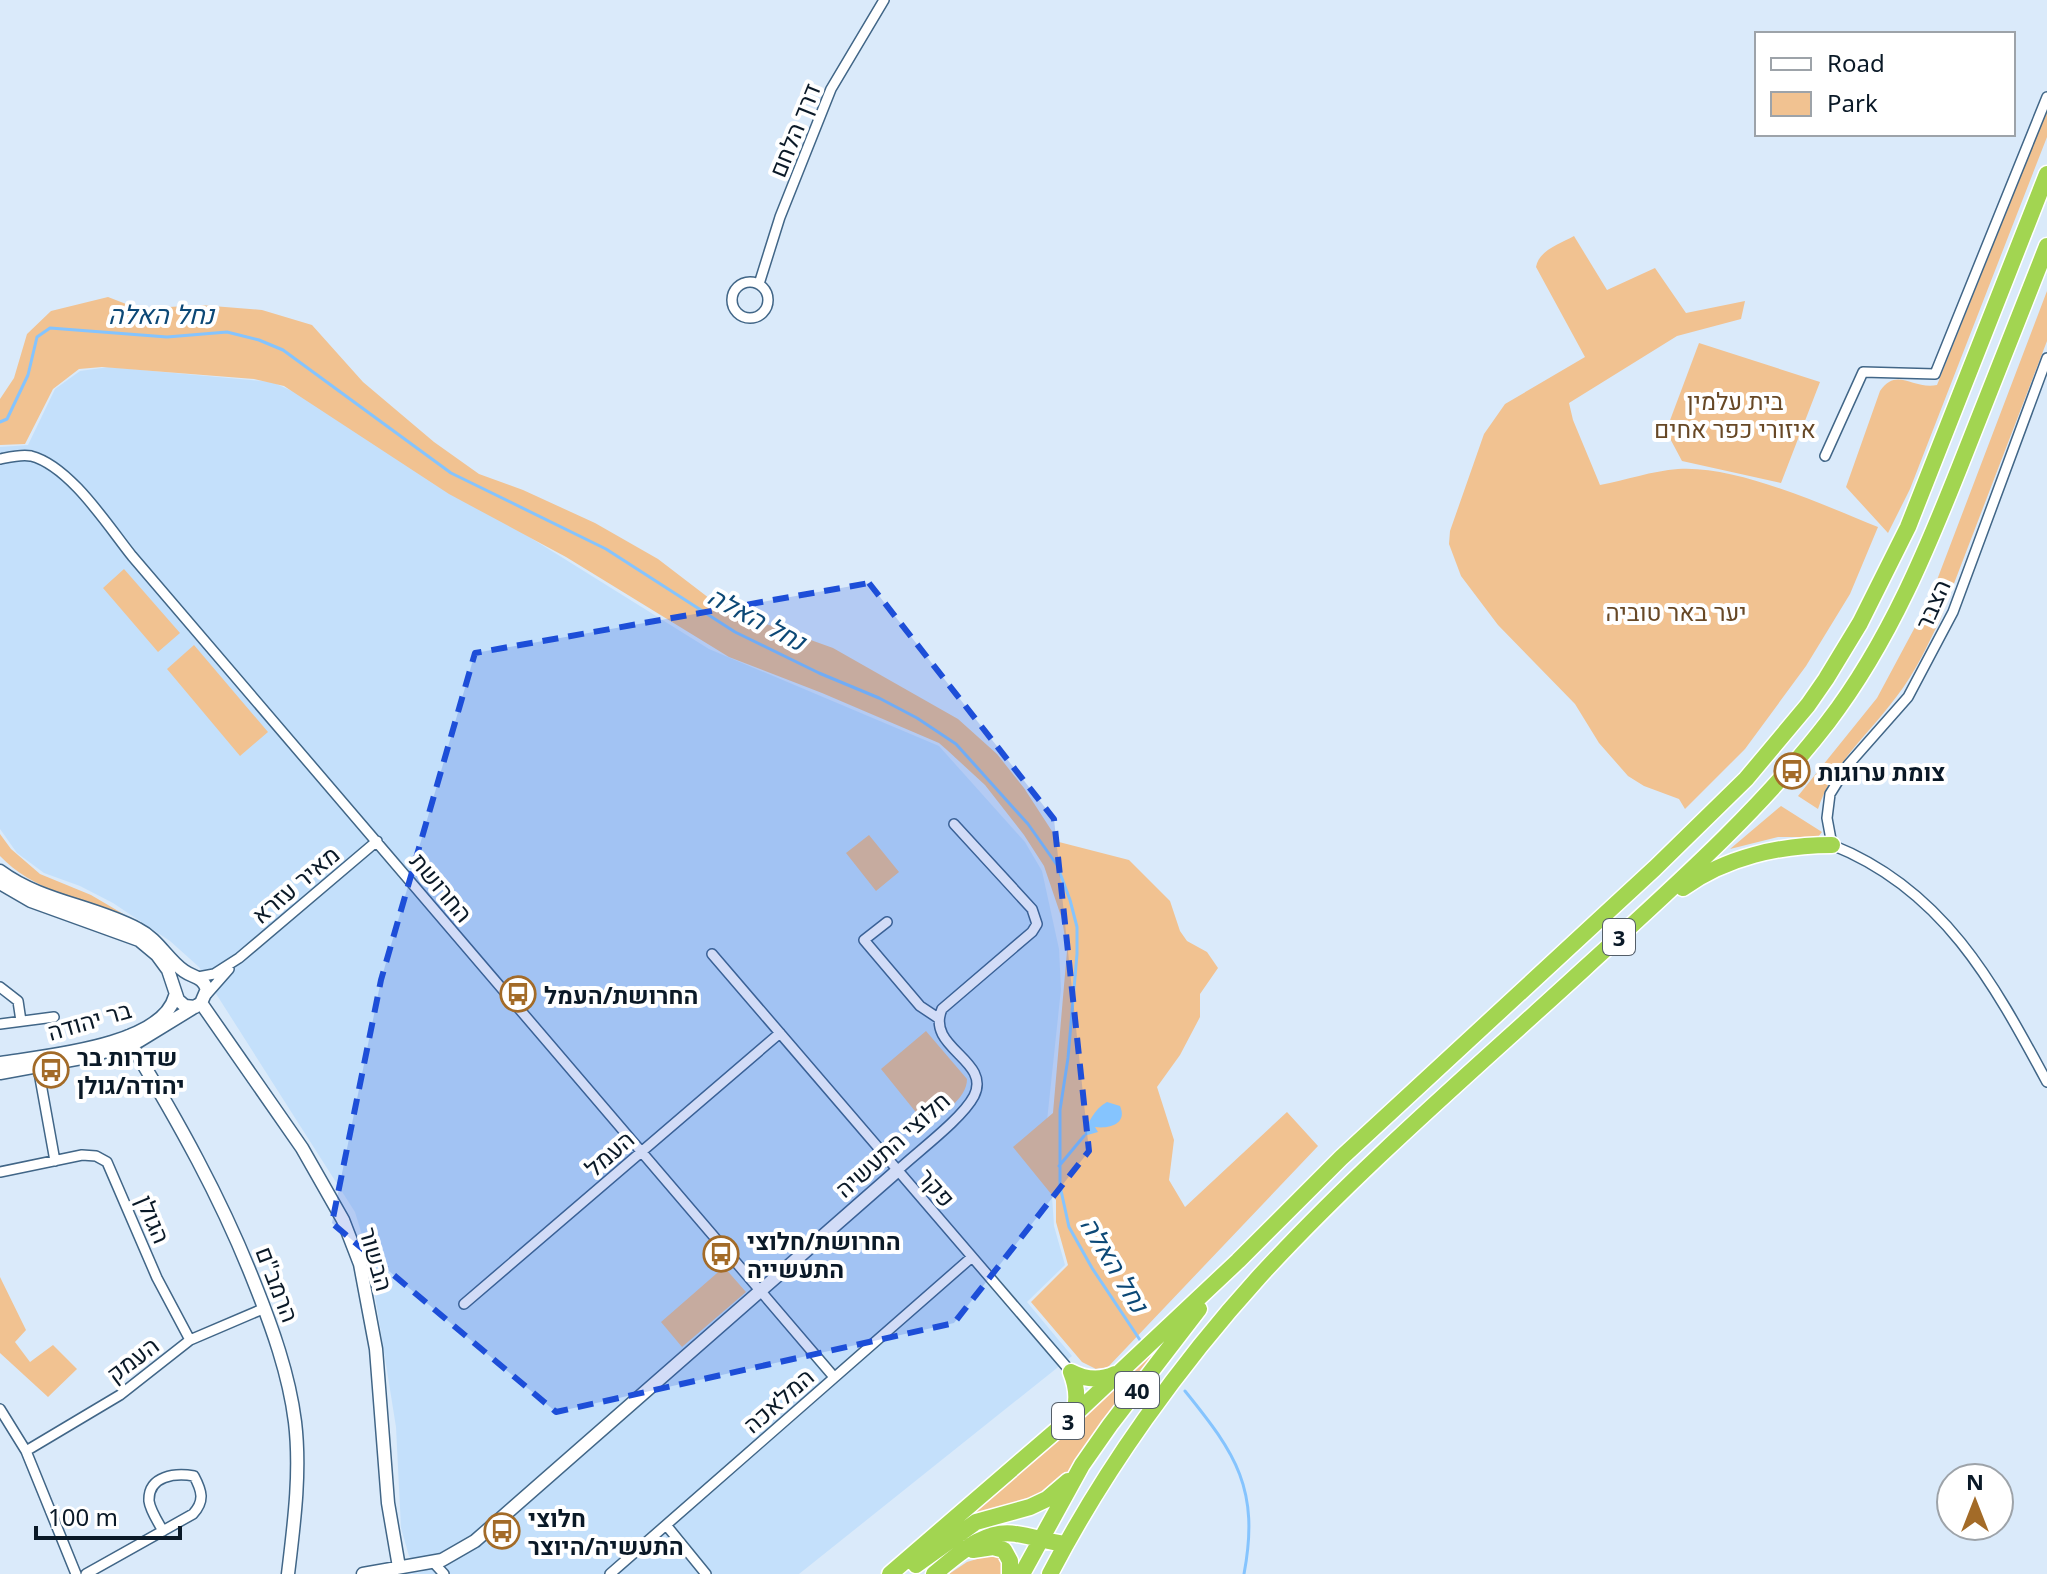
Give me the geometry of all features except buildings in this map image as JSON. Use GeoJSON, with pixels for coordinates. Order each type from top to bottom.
{"type":"FeatureCollection","features":[{"type":"Feature","properties":{"kind":"highway","name":"3"},"geometry":{"type":"LineString","coordinates":[[890,1574],[1072,1417],[1238,1261],[1331,1166],[1699,826],[1746,779],[1808,705],[1860,623],[1908,527],[2047,174]]}},
{"type":"Feature","properties":{"kind":"highway","name":"3"},"geometry":{"type":"LineString","coordinates":[[1065,1544],[1162,1397],[1257,1279],[1359,1177],[1642,916],[1768,792],[1829,721],[1866,666],[1932,537],[2047,246]]}},
{"type":"Feature","properties":{"kind":"highway"},"geometry":{"type":"LineString","coordinates":[[1642,916],[1694,879],[1727,864],[1774,849],[1832,845]]}},
{"type":"Feature","properties":{"kind":"highway","name":"40"},"geometry":{"type":"LineString","coordinates":[[1022,1574],[1082,1465],[1238,1261]]}},
{"type":"Feature","properties":{"kind":"highway"},"geometry":{"type":"LineString","coordinates":[[1071,1372],[1083,1378],[1102,1379],[1126,1367]]}},
{"type":"Feature","properties":{"kind":"highway"},"geometry":{"type":"LineString","coordinates":[[1071,1372],[1076,1385],[1077,1403],[1072,1417]]}},
{"type":"Feature","properties":{"kind":"highway"},"geometry":{"type":"LineString","coordinates":[[903,1574],[976,1522],[1047,1499],[1082,1465]]}},
{"type":"Feature","properties":{"kind":"highway"},"geometry":{"type":"LineString","coordinates":[[998,1516],[1029,1519],[1044,1533],[1065,1544],[1050,1574]]}},
{"type":"Feature","properties":{"kind":"highway"},"geometry":{"type":"LineString","coordinates":[[934,1574],[977,1542],[993,1535],[1044,1533]]}},
{"type":"Feature","properties":{"kind":"highway"},"geometry":{"type":"LineString","coordinates":[[957,1557],[977,1548],[999,1547],[1008,1554],[1010,1574]]}},
{"type":"Feature","properties":{"kind":"street","name":"דרך הלחם"},"geometry":{"type":"LineString","coordinates":[[759,284],[780,217],[831,89],[884,0]]}},
{"type":"Feature","properties":{"kind":"street"},"geometry":{"type":"LineString","coordinates":[[1825,456],[1863,372],[1935,374],[2047,97]]}},
{"type":"Feature","properties":{"kind":"street"},"geometry":{"type":"LineString","coordinates":[[748,281],[759,284],[767,293],[768,305],[760,315],[743,316],[734,308],[734,291],[748,281]]}},
{"type":"Feature","properties":{"kind":"street","name":"הצבר"},"geometry":{"type":"LineString","coordinates":[[1832,845],[1827,818],[1830,794],[1848,765],[1908,697],[1953,612],[2047,358]]}},
{"type":"Feature","properties":{"kind":"street","name":"החרושת"},"geometry":{"type":"LineString","coordinates":[[0,459],[24,456],[40,460],[63,475],[82,494],[834,1377]]}},
{"type":"Feature","properties":{"kind":"street"},"geometry":{"type":"LineString","coordinates":[[887,922],[864,940],[920,1006],[938,1018],[948,1003],[1032,932],[1037,924],[1032,909],[954,824]]}},
{"type":"Feature","properties":{"kind":"street","name":"מאיר עזרא"},"geometry":{"type":"LineString","coordinates":[[195,976],[214,974],[239,958],[377,841]]}},
{"type":"Feature","properties":{"kind":"street"},"geometry":{"type":"LineString","coordinates":[[1832,845],[1859,856],[1893,878],[1916,895],[1954,932],[1990,980],[2047,1082]]}},
{"type":"Feature","properties":{"kind":"street"},"geometry":{"type":"LineString","coordinates":[[0,871],[33,892],[145,932],[184,971],[205,984],[201,1001],[181,1004],[168,970],[157,955],[139,940],[31,901],[0,883]]}},
{"type":"Feature","properties":{"kind":"street","name":"פקר"},"geometry":{"type":"LineString","coordinates":[[712,954],[1071,1372]]}},
{"type":"Feature","properties":{"kind":"street","name":"מאיר עזרא"},"geometry":{"type":"LineString","coordinates":[[201,1001],[239,958]]}},
{"type":"Feature","properties":{"kind":"street"},"geometry":{"type":"LineString","coordinates":[[175,993],[178,981],[195,976]]}},
{"type":"Feature","properties":{"kind":"street"},"geometry":{"type":"LineString","coordinates":[[0,987],[18,1001],[21,1021]]}},
{"type":"Feature","properties":{"kind":"street","name":"בר יהודה"},"geometry":{"type":"LineString","coordinates":[[0,1063],[131,1040],[171,1010],[175,993]]}},
{"type":"Feature","properties":{"kind":"street","name":"בר יהודה"},"geometry":{"type":"LineString","coordinates":[[0,1073],[38,1067],[157,1032],[201,1001]]}},
{"type":"Feature","properties":{"kind":"street","name":"הבשור"},"geometry":{"type":"LineString","coordinates":[[201,1001],[302,1148],[343,1220],[355,1252],[376,1349],[388,1503],[399,1567]]}},
{"type":"Feature","properties":{"kind":"street"},"geometry":{"type":"LineString","coordinates":[[0,1024],[54,1017]]}},
{"type":"Feature","properties":{"kind":"street","name":"חלוצי התעשיה"},"geometry":{"type":"LineString","coordinates":[[363,1574],[433,1562],[452,1556],[475,1541],[966,1108],[978,1085],[973,1069],[940,1033],[938,1018]]}},
{"type":"Feature","properties":{"kind":"street","name":"העמל"},"geometry":{"type":"LineString","coordinates":[[464,1304],[780,1033]]}},
{"type":"Feature","properties":{"kind":"street","name":"הרמב\"ם"},"geometry":{"type":"LineString","coordinates":[[131,1040],[215,1190],[265,1308],[281,1359],[295,1424],[296,1513],[288,1574]]}},
{"type":"Feature","properties":{"kind":"street"},"geometry":{"type":"LineString","coordinates":[[38,1067],[55,1161]]}},
{"type":"Feature","properties":{"kind":"street","name":"הגולן"},"geometry":{"type":"LineString","coordinates":[[0,1172],[82,1155],[96,1156],[107,1162],[157,1278],[190,1340]]}},
{"type":"Feature","properties":{"kind":"street","name":"המלאכה"},"geometry":{"type":"LineString","coordinates":[[610,1574],[972,1257]]}},
{"type":"Feature","properties":{"kind":"street","name":"העמק"},"geometry":{"type":"LineString","coordinates":[[26,1451],[120,1395],[190,1340],[265,1308]]}},
{"type":"Feature","properties":{"kind":"street"},"geometry":{"type":"LineString","coordinates":[[0,1409],[26,1451],[76,1574]]}},
{"type":"Feature","properties":{"kind":"street"},"geometry":{"type":"LineString","coordinates":[[86,1574],[185,1520],[201,1506],[202,1490],[194,1476],[179,1473],[161,1478],[152,1487],[149,1501],[163,1531]]}},
{"type":"Feature","properties":{"kind":"street"},"geometry":{"type":"LineString","coordinates":[[666,1525],[706,1574]]}},
{"type":"Feature","properties":{"kind":"street"},"geometry":{"type":"LineString","coordinates":[[433,1562],[444,1574]]}},
{"type":"Feature","properties":{"kind":"highlighted area"},"geometry":{"type":"Polygon","coordinates":[[[869,583],[1054,819],[1089,1151],[954,1323],[556,1412],[332,1223],[381,980],[475,653],[869,583]]]}},
{"type":"Feature","properties":{"kind":"shaded area"},"geometry":{"type":"Polygon","coordinates":[[[109,367],[272,382],[301,395],[709,649],[939,746],[1025,842],[1042,871],[1059,949],[1061,989],[1047,1121],[1054,1226],[1065,1265],[1027,1302],[1072,1356],[799,1574],[390,1574],[422,1572],[409,1556],[401,1528],[396,1427],[369,1258],[355,1212],[199,967],[170,941],[113,903],[80,886],[44,873],[17,853],[0,829],[0,447],[28,445],[55,389],[80,371],[109,367]]]}},
{"type":"Feature","properties":{"kind":"green space"},"geometry":{"type":"Polygon","coordinates":[[[2047,111],[2047,137],[1910,489],[1888,533],[1846,487],[1880,391],[1886,384],[1899,379],[1920,385],[1937,385],[2047,111]]]}},
{"type":"Feature","properties":{"kind":"green space","name":"יער באר טוביה"},"geometry":{"type":"Polygon","coordinates":[[[1574,236],[1607,290],[1655,268],[1686,313],[1745,301],[1741,319],[1677,336],[1569,403],[1600,485],[1668,470],[1701,469],[1780,488],[1878,527],[1850,594],[1806,666],[1745,749],[1685,809],[1679,799],[1644,786],[1628,776],[1599,743],[1575,704],[1498,625],[1461,576],[1449,544],[1450,531],[1484,434],[1505,404],[1585,357],[1536,267],[1541,256],[1574,236]]]}},
{"type":"Feature","properties":{"kind":"green space"},"geometry":{"type":"Polygon","coordinates":[[[2047,291],[2047,341],[1940,620],[1909,678],[1842,763],[1818,809],[1798,796],[1877,698],[1929,601],[2047,291]]]}},
{"type":"Feature","properties":{"kind":"green space"},"geometry":{"type":"Polygon","coordinates":[[[108,297],[139,309],[200,305],[262,310],[312,325],[363,382],[434,442],[479,474],[595,523],[658,559],[722,608],[833,648],[958,719],[997,754],[1024,788],[1059,842],[1129,860],[1170,901],[1180,931],[1187,941],[1207,952],[1218,968],[1200,994],[1200,1017],[1180,1055],[1157,1087],[1174,1140],[1169,1180],[1185,1207],[1287,1112],[1318,1146],[1108,1367],[1096,1369],[1082,1362],[1031,1302],[1068,1265],[1056,1222],[1056,1200],[1013,1147],[1053,1113],[1067,951],[1062,919],[1044,866],[985,785],[939,743],[729,657],[566,557],[449,494],[284,386],[254,379],[102,367],[79,369],[53,389],[25,444],[0,445],[0,399],[14,378],[27,334],[51,311],[108,297]]]}},
{"type":"Feature","properties":{"kind":"green space","name":"בית עלמין איזורי כפר אחים"},"geometry":{"type":"Polygon","coordinates":[[[1699,343],[1820,382],[1781,483],[1682,461],[1666,431],[1699,343]]]}},
{"type":"Feature","properties":{"kind":"green space"},"geometry":{"type":"Polygon","coordinates":[[[124,569],[180,633],[158,652],[103,588],[124,569]]]}},
{"type":"Feature","properties":{"kind":"green space"},"geometry":{"type":"Polygon","coordinates":[[[194,645],[268,732],[240,756],[167,669],[194,645]]]}},
{"type":"Feature","properties":{"kind":"green space"},"geometry":{"type":"Polygon","coordinates":[[[1781,806],[1822,832],[1818,837],[1778,837],[1730,849],[1781,806]]]}},
{"type":"Feature","properties":{"kind":"green space"},"geometry":{"type":"Polygon","coordinates":[[[0,834],[11,849],[40,874],[91,895],[125,915],[58,893],[13,868],[0,856],[0,834]]]}},
{"type":"Feature","properties":{"kind":"green space"},"geometry":{"type":"Polygon","coordinates":[[[869,835],[899,872],[876,891],[846,853],[869,835]]]}},
{"type":"Feature","properties":{"kind":"green space"},"geometry":{"type":"Polygon","coordinates":[[[926,1031],[967,1079],[958,1099],[927,1126],[881,1069],[926,1031]]]}},
{"type":"Feature","properties":{"kind":"green space"},"geometry":{"type":"Polygon","coordinates":[[[724,1267],[746,1292],[682,1347],[661,1322],[724,1267]]]}},
{"type":"Feature","properties":{"kind":"green space"},"geometry":{"type":"Polygon","coordinates":[[[0,1277],[26,1330],[15,1342],[30,1362],[53,1345],[77,1369],[48,1397],[0,1353],[0,1277]]]}},
{"type":"Feature","properties":{"kind":"green space"},"geometry":{"type":"Polygon","coordinates":[[[1160,1340],[1167,1344],[1072,1471],[1045,1495],[939,1544],[1160,1340]]]}},
{"type":"Feature","properties":{"kind":"green space"},"geometry":{"type":"Polygon","coordinates":[[[990,1555],[1003,1560],[1004,1574],[949,1574],[967,1562],[990,1555]]]}},
{"type":"Feature","properties":{"kind":"water"},"geometry":{"type":"Polygon","coordinates":[[[1107,1102],[1120,1106],[1119,1121],[1111,1126],[1095,1127],[1098,1132],[1084,1136],[1092,1117],[1107,1102]]]}},
{"type":"Feature","properties":{"kind":"waterway","name":"נחל האלה"},"geometry":{"type":"LineString","coordinates":[[0,422],[7,419],[28,375],[37,337],[50,328],[167,337],[227,332],[259,340],[283,350],[451,473],[606,549],[735,632],[879,698],[956,744],[1028,824],[1057,865],[1070,900],[1077,927],[1077,954],[1060,1110],[1060,1186],[1069,1227],[1140,1340]]}},
{"type":"Feature","properties":{"kind":"waterway"},"geometry":{"type":"LineString","coordinates":[[1059,1166],[1084,1136]]}},
{"type":"Feature","properties":{"kind":"waterway","name":"נחל האלה"},"geometry":{"type":"LineString","coordinates":[[1185,1391],[1218,1434],[1240,1474],[1249,1518],[1244,1574]]}},
{"type":"Feature","properties":{"kind":"place","name":"צומת ערוגות"},"geometry":{"type":"Point","coordinates":[1792,771]}},
{"type":"Feature","properties":{"kind":"place","name":"החרושת/העמל"},"geometry":{"type":"Point","coordinates":[518,994]}},
{"type":"Feature","properties":{"kind":"place","name":"שדרות בר יהודה/גולן"},"geometry":{"type":"Point","coordinates":[51,1070]}},
{"type":"Feature","properties":{"kind":"place","name":"החרושת/חלוצי התעשייה"},"geometry":{"type":"Point","coordinates":[721,1254]}},
{"type":"Feature","properties":{"kind":"place","name":"חלוצי התעשיה/היוצר"},"geometry":{"type":"Point","coordinates":[502,1531]}}]}
